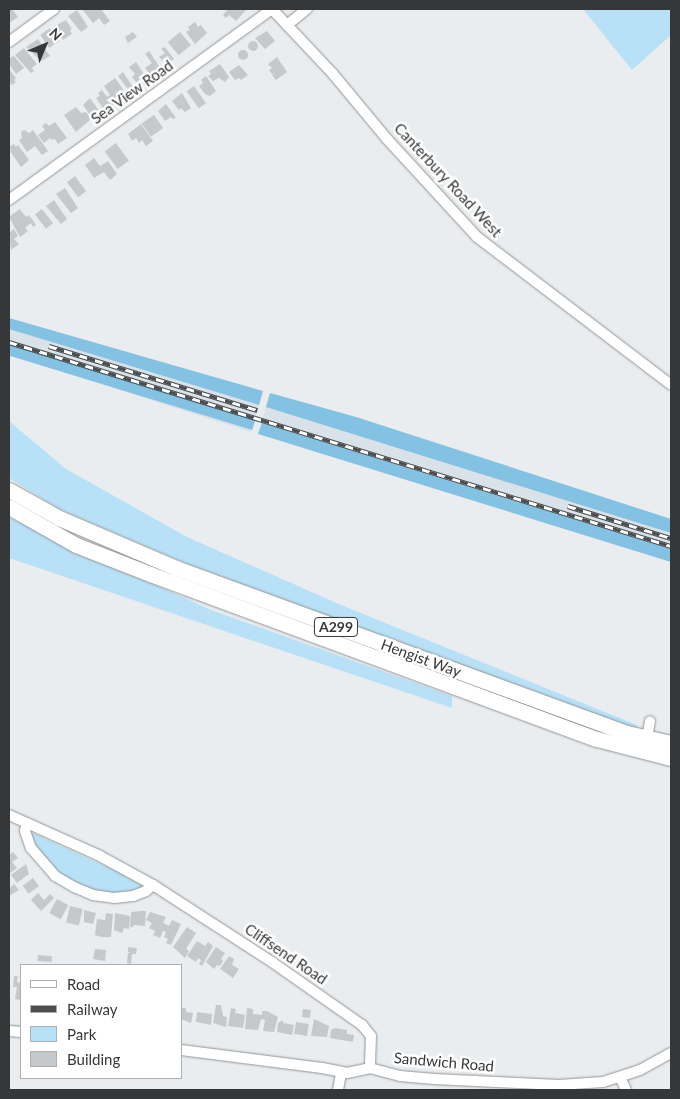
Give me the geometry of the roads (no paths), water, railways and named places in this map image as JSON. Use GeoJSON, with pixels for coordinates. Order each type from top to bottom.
{"type":"FeatureCollection","features":[{"type":"Feature","properties":{"kind":"highway","name":"Hengist Way"},"geometry":{"type":"LineString","coordinates":[[9,490],[59,518],[176,568],[627,733],[671,743]]}},
{"type":"Feature","properties":{"kind":"highway","name":"Hengist Way"},"geometry":{"type":"LineString","coordinates":[[9,507],[76,545],[160,578],[597,739],[671,758]]}},
{"type":"Feature","properties":{"kind":"street"},"geometry":{"type":"LineString","coordinates":[[9,42],[54,9]]}},
{"type":"Feature","properties":{"kind":"street","name":"Canterbury Road West"},"geometry":{"type":"LineString","coordinates":[[272,9],[334,74],[387,139],[477,237],[671,385]]}},
{"type":"Feature","properties":{"kind":"street","name":"Sea View Road"},"geometry":{"type":"LineString","coordinates":[[9,200],[272,9]]}},
{"type":"Feature","properties":{"kind":"street"},"geometry":{"type":"LineString","coordinates":[[287,25],[307,9]]}},
{"type":"Feature","properties":{"kind":"street"},"geometry":{"type":"LineString","coordinates":[[647,738],[650,721]]}},
{"type":"Feature","properties":{"kind":"street","name":"Cliffsend Road"},"geometry":{"type":"LineString","coordinates":[[9,814],[98,855],[153,884],[272,962],[362,1025],[371,1036],[370,1068]]}},
{"type":"Feature","properties":{"kind":"street"},"geometry":{"type":"LineString","coordinates":[[26,822],[25,831],[31,848],[55,876],[74,887],[93,895],[114,898],[133,896],[146,891],[153,884]]}},
{"type":"Feature","properties":{"kind":"street","name":"Sandwich Road"},"geometry":{"type":"LineString","coordinates":[[182,1050],[341,1072],[354,1072],[370,1068],[417,1077],[559,1085],[603,1082],[640,1070],[671,1053]]}},
{"type":"Feature","properties":{"kind":"street"},"geometry":{"type":"LineString","coordinates":[[338,1090],[341,1072]]}},
{"type":"Feature","properties":{"kind":"street"},"geometry":{"type":"LineString","coordinates":[[620,1077],[626,1090]]}},
{"type":"Feature","properties":{"kind":"railway"},"geometry":{"type":"LineString","coordinates":[[9,342],[671,546]]}},
{"type":"Feature","properties":{"kind":"railway"},"geometry":{"type":"LineString","coordinates":[[49,346],[257,410]]}},
{"type":"Feature","properties":{"kind":"railway"},"geometry":{"type":"LineString","coordinates":[[568,506],[671,538]]}}]}
